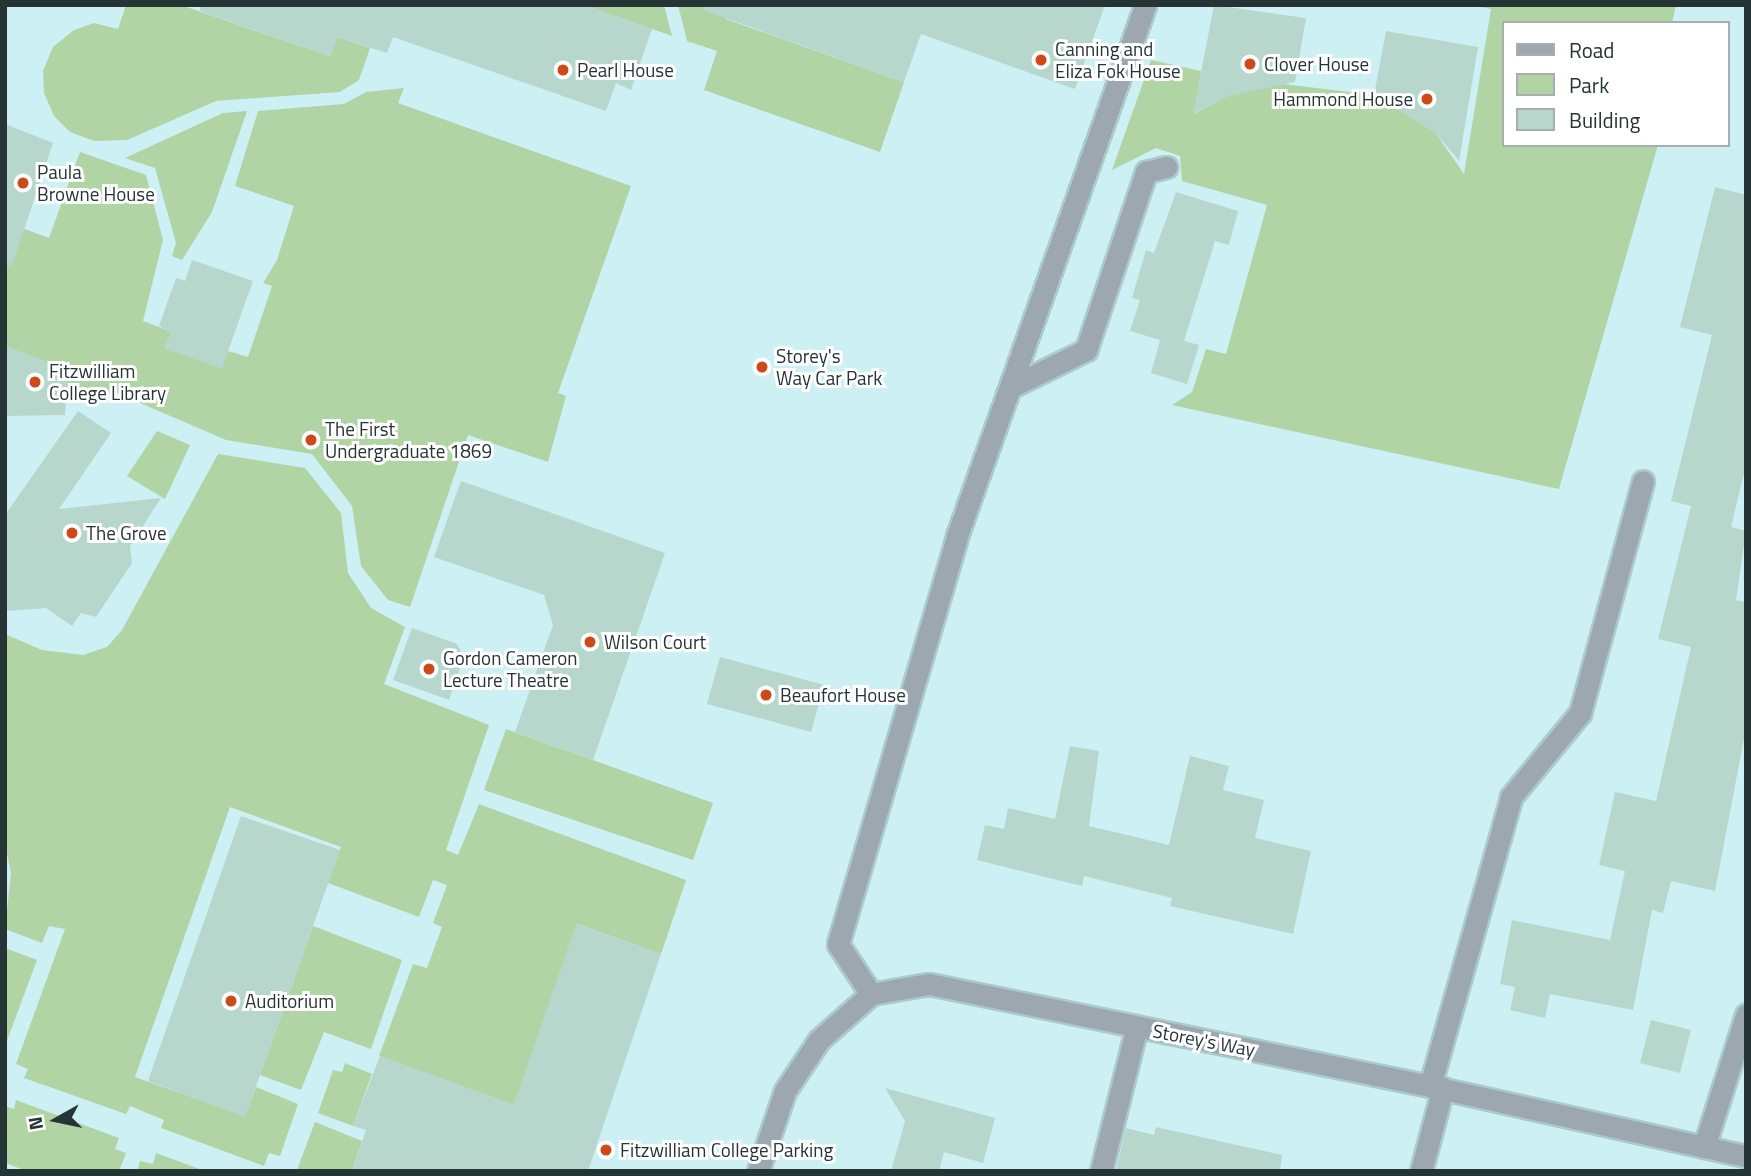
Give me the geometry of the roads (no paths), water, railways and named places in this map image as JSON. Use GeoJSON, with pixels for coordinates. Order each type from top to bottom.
{"type":"FeatureCollection","features":[{"type":"Feature","properties":{"kind":"street"},"geometry":{"type":"LineString","coordinates":[[758,1171],[785,1091],[819,1040],[871,994],[838,944],[957,536],[1145,6]]}},
{"type":"Feature","properties":{"kind":"street"},"geometry":{"type":"LineString","coordinates":[[1011,387],[1086,350],[1146,173],[1166,167]]}},
{"type":"Feature","properties":{"kind":"street"},"geometry":{"type":"LineString","coordinates":[[1421,1171],[1437,1087],[1511,797],[1580,713],[1643,481]]}},
{"type":"Feature","properties":{"kind":"street","name":"Storey's Way"},"geometry":{"type":"LineString","coordinates":[[871,994],[929,984],[1437,1087],[1746,1156]]}},
{"type":"Feature","properties":{"kind":"street"},"geometry":{"type":"LineString","coordinates":[[1704,1147],[1746,1015]]}},
{"type":"Feature","properties":{"kind":"street"},"geometry":{"type":"LineString","coordinates":[[1101,1171],[1137,1026]]}},
{"type":"Feature","properties":{"kind":"place","name":"Canning and Eliza Fok House"},"geometry":{"type":"Point","coordinates":[1041,60]}},
{"type":"Feature","properties":{"kind":"place","name":"Clover House"},"geometry":{"type":"Point","coordinates":[1250,64]}},
{"type":"Feature","properties":{"kind":"place","name":"Pearl House"},"geometry":{"type":"Point","coordinates":[563,70]}},
{"type":"Feature","properties":{"kind":"place","name":"Hammond House"},"geometry":{"type":"Point","coordinates":[1427,99]}},
{"type":"Feature","properties":{"kind":"place","name":"Paula Browne House"},"geometry":{"type":"Point","coordinates":[23,183]}},
{"type":"Feature","properties":{"kind":"place","name":"Storey's Way Car Park"},"geometry":{"type":"Point","coordinates":[762,367]}},
{"type":"Feature","properties":{"kind":"place","name":"Fitzwilliam College Library"},"geometry":{"type":"Point","coordinates":[35,382]}},
{"type":"Feature","properties":{"kind":"place","name":"The First Undergraduate 1869"},"geometry":{"type":"Point","coordinates":[311,440]}},
{"type":"Feature","properties":{"kind":"place","name":"The Grove"},"geometry":{"type":"Point","coordinates":[72,533]}},
{"type":"Feature","properties":{"kind":"place","name":"Wilson Court"},"geometry":{"type":"Point","coordinates":[590,642]}},
{"type":"Feature","properties":{"kind":"place","name":"Gordon Cameron Lecture Theatre"},"geometry":{"type":"Point","coordinates":[429,669]}},
{"type":"Feature","properties":{"kind":"place","name":"Beaufort House"},"geometry":{"type":"Point","coordinates":[766,695]}},
{"type":"Feature","properties":{"kind":"place","name":"Auditorium"},"geometry":{"type":"Point","coordinates":[231,1001]}},
{"type":"Feature","properties":{"kind":"place","name":"Fitzwilliam College Parking"},"geometry":{"type":"Point","coordinates":[606,1150]}}]}
